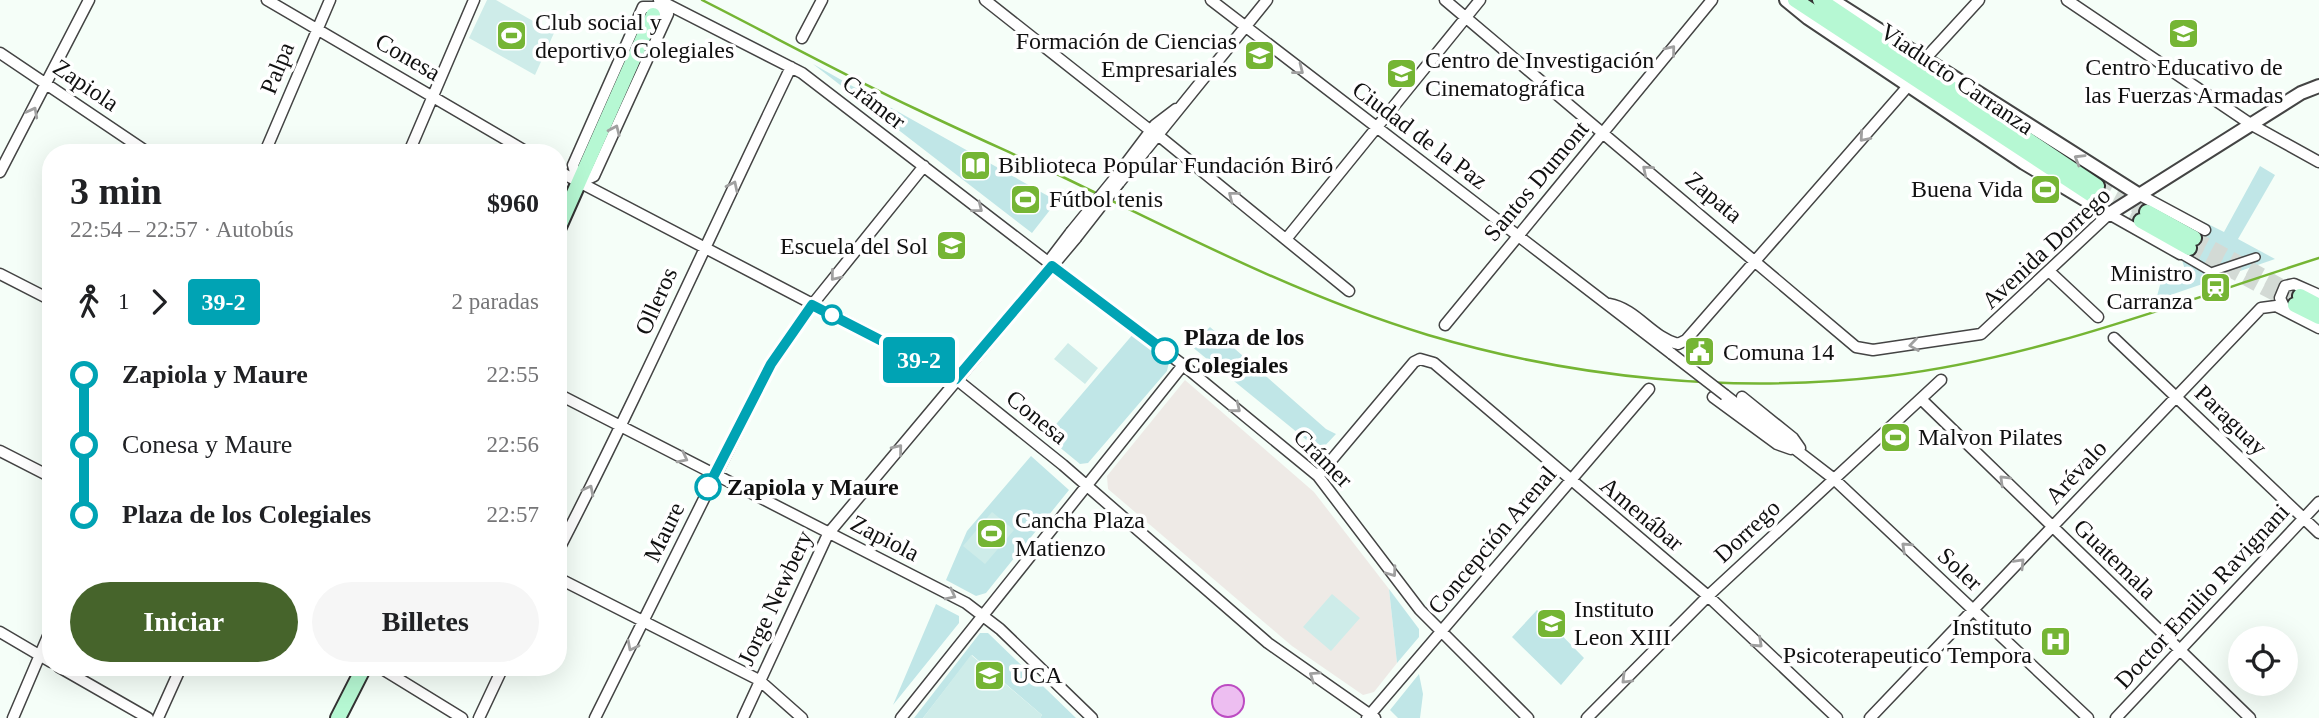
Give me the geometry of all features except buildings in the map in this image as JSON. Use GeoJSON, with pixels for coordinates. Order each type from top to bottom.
{"type":"FeatureCollection","features":[{"type":"Feature","properties":{"kind":"main road","name":"Viaducto Carranza"},"geometry":{"type":"LineString","coordinates":[[1796,0],[2095,191],[1820,0]]}},
{"type":"Feature","properties":{"kind":"main road"},"geometry":{"type":"LineString","coordinates":[[567,208],[660,16]]}},
{"type":"Feature","properties":{"kind":"main road"},"geometry":{"type":"LineString","coordinates":[[2144,216],[2192,242]]}},
{"type":"Feature","properties":{"kind":"main road"},"geometry":{"type":"LineString","coordinates":[[2296,300],[2319,306]]}},
{"type":"Feature","properties":{"kind":"main road"},"geometry":{"type":"LineString","coordinates":[[2296,300],[2319,317]]}},
{"type":"Feature","properties":{"kind":"main road"},"geometry":{"type":"LineString","coordinates":[[338,718],[359,676]]}},
{"type":"Feature","properties":{"kind":"street"},"geometry":{"type":"LineString","coordinates":[[0,173],[89,0]]}},
{"type":"Feature","properties":{"kind":"street","name":"Conesa"},"geometry":{"type":"LineString","coordinates":[[267,0],[514,144]]}},
{"type":"Feature","properties":{"kind":"street","name":"Palpa"},"geometry":{"type":"LineString","coordinates":[[268,144],[330,0]]}},
{"type":"Feature","properties":{"kind":"street"},"geometry":{"type":"LineString","coordinates":[[412,144],[474,0]]}},
{"type":"Feature","properties":{"kind":"street","name":"Crámer"},"geometry":{"type":"LineString","coordinates":[[659,0],[791,67],[1184,365],[1318,476],[1440,633],[1528,718]]}},
{"type":"Feature","properties":{"kind":"street"},"geometry":{"type":"LineString","coordinates":[[802,38],[822,0]]}},
{"type":"Feature","properties":{"kind":"street"},"geometry":{"type":"LineString","coordinates":[[985,0],[1287,238],[1349,291]]}},
{"type":"Feature","properties":{"kind":"street","name":"Ciudad de la Paz"},"geometry":{"type":"LineString","coordinates":[[1211,0],[1375,129],[1605,303],[1675,349],[1725,395],[1834,479]]}},
{"type":"Feature","properties":{"kind":"street"},"geometry":{"type":"LineString","coordinates":[[1117,181],[1267,0]]}},
{"type":"Feature","properties":{"kind":"street","name":"Zapata"},"geometry":{"type":"LineString","coordinates":[[1445,0],[1856,347],[1883,349],[1981,334]]}},
{"type":"Feature","properties":{"kind":"street"},"geometry":{"type":"LineString","coordinates":[[1287,238],[1480,0]]}},
{"type":"Feature","properties":{"kind":"street","name":"Santos Dumont"},"geometry":{"type":"LineString","coordinates":[[1445,325],[1712,0]]}},
{"type":"Feature","properties":{"kind":"street"},"geometry":{"type":"LineString","coordinates":[[1786,0],[2024,163],[2109,214],[2192,242]]}},
{"type":"Feature","properties":{"kind":"street"},"geometry":{"type":"LineString","coordinates":[[1832,0],[2138,194],[2192,242],[2211,272],[2256,257]]}},
{"type":"Feature","properties":{"kind":"street"},"geometry":{"type":"LineString","coordinates":[[1924,60],[1979,0]]}},
{"type":"Feature","properties":{"kind":"street"},"geometry":{"type":"LineString","coordinates":[[2067,0],[2252,125],[2319,162]]}},
{"type":"Feature","properties":{"kind":"street"},"geometry":{"type":"LineString","coordinates":[[660,16],[675,8]]}},
{"type":"Feature","properties":{"kind":"street","name":"Zapiola"},"geometry":{"type":"LineString","coordinates":[[0,53],[135,144]]}},
{"type":"Feature","properties":{"kind":"street","name":"Olleros"},"geometry":{"type":"LineString","coordinates":[[567,533],[622,426],[703,247],[791,67]]}},
{"type":"Feature","properties":{"kind":"street"},"geometry":{"type":"LineString","coordinates":[[1675,349],[1686,340],[1909,85]]}},
{"type":"Feature","properties":{"kind":"street","name":"Avenida Dorrego"},"geometry":{"type":"LineString","coordinates":[[1981,334],[2109,214],[2301,93],[2319,86]]}},
{"type":"Feature","properties":{"kind":"street"},"geometry":{"type":"LineString","coordinates":[[1117,181],[1148,148],[1155,134]]}},
{"type":"Feature","properties":{"kind":"street","name":"Maure"},"geometry":{"type":"LineString","coordinates":[[595,718],[771,364],[812,305],[924,166]]}},
{"type":"Feature","properties":{"kind":"street","name":"Conesa"},"geometry":{"type":"LineString","coordinates":[[567,176],[956,379],[1087,485],[1268,643],[1371,717]]}},
{"type":"Feature","properties":{"kind":"street","name":"Jorge Newbery"},"geometry":{"type":"LineString","coordinates":[[743,718],[828,534],[1117,181]]}},
{"type":"Feature","properties":{"kind":"street"},"geometry":{"type":"LineString","coordinates":[[2050,272],[2098,317]]}},
{"type":"Feature","properties":{"kind":"street"},"geometry":{"type":"LineString","coordinates":[[0,274],[42,295]]}},
{"type":"Feature","properties":{"kind":"street"},"geometry":{"type":"LineString","coordinates":[[2319,295],[2296,300],[2319,328]]}},
{"type":"Feature","properties":{"kind":"street","name":"Arévalo"},"geometry":{"type":"LineString","coordinates":[[1870,718],[2261,308],[2296,300]]}},
{"type":"Feature","properties":{"kind":"street","name":"Paraguay"},"geometry":{"type":"LineString","coordinates":[[2114,338],[2319,533]]}},
{"type":"Feature","properties":{"kind":"street","name":"Amenábar"},"geometry":{"type":"LineString","coordinates":[[1318,476],[1410,366],[1420,359],[1434,363],[1569,481],[1708,596],[1837,718]]}},
{"type":"Feature","properties":{"kind":"street"},"geometry":{"type":"LineString","coordinates":[[901,718],[1184,365]]}},
{"type":"Feature","properties":{"kind":"street","name":"Dorrego"},"geometry":{"type":"LineString","coordinates":[[1587,718],[1708,596],[1941,380]]}},
{"type":"Feature","properties":{"kind":"street","name":"Concepción Arenal"},"geometry":{"type":"LineString","coordinates":[[1371,717],[1649,389]]}},
{"type":"Feature","properties":{"kind":"street","name":"Ciudad de la Paz"},"geometry":{"type":"LineString","coordinates":[[1713,397],[1732,408],[1777,443],[1804,455]]}},
{"type":"Feature","properties":{"kind":"street","name":"Ciudad de la Paz"},"geometry":{"type":"LineString","coordinates":[[1742,397],[1793,438],[1804,455]]}},
{"type":"Feature","properties":{"kind":"street","name":"Zapiola"},"geometry":{"type":"LineString","coordinates":[[567,398],[966,603],[982,614],[1092,718]]}},
{"type":"Feature","properties":{"kind":"street","name":"Guatemala"},"geometry":{"type":"LineString","coordinates":[[1921,399],[2250,718]]}},
{"type":"Feature","properties":{"kind":"street"},"geometry":{"type":"LineString","coordinates":[[0,451],[42,472]]}},
{"type":"Feature","properties":{"kind":"street","name":"Soler"},"geometry":{"type":"LineString","coordinates":[[1834,479],[2088,718]]}},
{"type":"Feature","properties":{"kind":"street","name":"Doctor Emilio Ravignani"},"geometry":{"type":"LineString","coordinates":[[2116,718],[2319,502]]}},
{"type":"Feature","properties":{"kind":"street"},"geometry":{"type":"LineString","coordinates":[[567,582],[759,680],[802,718]]}},
{"type":"Feature","properties":{"kind":"street"},"geometry":{"type":"LineString","coordinates":[[0,632],[42,657]]}},
{"type":"Feature","properties":{"kind":"street"},"geometry":{"type":"LineString","coordinates":[[13,718],[42,647]]}},
{"type":"Feature","properties":{"kind":"street"},"geometry":{"type":"LineString","coordinates":[[75,676],[148,718]]}},
{"type":"Feature","properties":{"kind":"street"},"geometry":{"type":"LineString","coordinates":[[158,718],[177,676]]}},
{"type":"Feature","properties":{"kind":"street"},"geometry":{"type":"LineString","coordinates":[[394,676],[462,718]]}},
{"type":"Feature","properties":{"kind":"street"},"geometry":{"type":"LineString","coordinates":[[479,718],[499,676]]}},
{"type":"Feature","properties":{"kind":"shaded area","name":"Club social y deportivo Colegiales"},"geometry":{"type":"Polygon","coordinates":[[[487,0],[496,0],[554,33],[535,75],[469,38],[487,0]]]}},
{"type":"Feature","properties":{"kind":"shaded area"},"geometry":{"type":"Polygon","coordinates":[[[813,64],[1057,201],[1032,233],[813,64]]]}},
{"type":"Feature","properties":{"kind":"shaded area"},"geometry":{"type":"Polygon","coordinates":[[[2260,166],[2275,175],[2238,239],[2275,259],[2156,300],[2161,281],[2186,273],[2182,260],[2204,222],[2224,232],[2260,166]]]}},
{"type":"Feature","properties":{"kind":"shaded area"},"geometry":{"type":"Polygon","coordinates":[[[1210,327],[1326,429],[1336,434],[1320,451],[1191,346],[1210,327]]]}},
{"type":"Feature","properties":{"kind":"shaded area","name":"Plaza de los Colegiales"},"geometry":{"type":"Polygon","coordinates":[[[1134,333],[1169,362],[1167,371],[1088,463],[1080,464],[1046,436],[1134,333]]]}},
{"type":"Feature","properties":{"kind":"shaded area"},"geometry":{"type":"Polygon","coordinates":[[[1068,343],[1098,368],[1085,384],[1054,359],[1068,343]]]}},
{"type":"Feature","properties":{"kind":"shaded area"},"geometry":{"type":"Polygon","coordinates":[[[1185,380],[1314,492],[1389,589],[1397,663],[1374,692],[1363,695],[1292,646],[1108,489],[1107,476],[1185,380]]]}},
{"type":"Feature","properties":{"kind":"shaded area"},"geometry":{"type":"Polygon","coordinates":[[[1031,456],[1069,490],[986,593],[976,596],[946,580],[967,531],[1031,456]]]}},
{"type":"Feature","properties":{"kind":"shaded area","name":"Cancha Plaza Matienzo"},"geometry":{"type":"Polygon","coordinates":[[[992,512],[1014,530],[985,564],[963,546],[992,512]]]}},
{"type":"Feature","properties":{"kind":"shaded area"},"geometry":{"type":"Polygon","coordinates":[[[1389,589],[1419,629],[1419,637],[1397,663],[1389,589]]]}},
{"type":"Feature","properties":{"kind":"shaded area"},"geometry":{"type":"Polygon","coordinates":[[[1332,594],[1360,618],[1331,651],[1303,627],[1332,594]]]}},
{"type":"Feature","properties":{"kind":"shaded area"},"geometry":{"type":"Polygon","coordinates":[[[936,604],[959,616],[959,623],[893,705],[936,604]]]}},
{"type":"Feature","properties":{"kind":"shaded area"},"geometry":{"type":"Polygon","coordinates":[[[1537,610],[1584,658],[1561,685],[1512,637],[1537,610]]]}},
{"type":"Feature","properties":{"kind":"shaded area"},"geometry":{"type":"Polygon","coordinates":[[[980,633],[988,633],[1076,718],[1040,718],[1042,715],[972,655],[923,718],[914,718],[980,633]]]}},
{"type":"Feature","properties":{"kind":"shaded area"},"geometry":{"type":"Polygon","coordinates":[[[971,655],[1042,715],[1040,718],[923,718],[971,655]]]}},
{"type":"Feature","properties":{"kind":"shaded area"},"geometry":{"type":"Polygon","coordinates":[[[1419,674],[1423,694],[1420,718],[1398,718],[1390,710],[1419,674]]]}},
{"type":"Feature","properties":{"kind":"shaded area"},"geometry":{"type":"Polygon","coordinates":[[[1228,685],[1239,690],[1244,701],[1239,712],[1228,717],[1217,712],[1212,701],[1217,690],[1228,685]]]}},
{"type":"Feature","properties":{"kind":"tunnel"},"geometry":{"type":"LineString","coordinates":[[2097,186],[2147,212]]}},
{"type":"Feature","properties":{"kind":"tunnel"},"geometry":{"type":"LineString","coordinates":[[2093,196],[2141,221]]}},
{"type":"Feature","properties":{"kind":"tunnel"},"geometry":{"type":"LineString","coordinates":[[2194,238],[2300,296]]}},
{"type":"Feature","properties":{"kind":"tunnel"},"geometry":{"type":"LineString","coordinates":[[2189,248],[2295,305]]}},
{"type":"Feature","properties":{"kind":"railway"},"geometry":{"type":"LineString","coordinates":[[702,0],[953,127],[1289,284],[1381,320],[1428,335],[1484,350],[1598,372],[1714,383],[1772,383],[1888,376],[1943,368],[2052,343],[2319,258]]}},
{"type":"Feature","properties":{"kind":"bus line","name":"39-2"},"geometry":{"type":"LineString","coordinates":[[708,487],[771,364],[812,305],[956,379],[1052,266],[1165,351]]}},
{"type":"Feature","properties":{"kind":"place","name":"Centro Educativo de las Fuerzas Armadas"},"geometry":{"type":"Point","coordinates":[2184,33]}},
{"type":"Feature","properties":{"kind":"place","name":"Club social y deportivo Colegiales"},"geometry":{"type":"Point","coordinates":[512,36]}},
{"type":"Feature","properties":{"kind":"place","name":"Formación de Ciencias Empresariales"},"geometry":{"type":"Point","coordinates":[1260,55]}},
{"type":"Feature","properties":{"kind":"place","name":"Centro de Investigación Cinematográfica"},"geometry":{"type":"Point","coordinates":[1402,74]}},
{"type":"Feature","properties":{"kind":"place","name":"Biblioteca Popular Fundación Biró"},"geometry":{"type":"Point","coordinates":[975,165]}},
{"type":"Feature","properties":{"kind":"place","name":"Buena Vida"},"geometry":{"type":"Point","coordinates":[2046,189]}},
{"type":"Feature","properties":{"kind":"place","name":"Fútbol tenis"},"geometry":{"type":"Point","coordinates":[1026,199]}},
{"type":"Feature","properties":{"kind":"place","name":"Escuela del Sol"},"geometry":{"type":"Point","coordinates":[951,246]}},
{"type":"Feature","properties":{"kind":"place","name":"Ministro Carranza"},"geometry":{"type":"Point","coordinates":[2216,287]}},
{"type":"Feature","properties":{"kind":"place","name":"Plaza de los Colegiales"},"geometry":{"type":"Point","coordinates":[1165,351]}},
{"type":"Feature","properties":{"kind":"place","name":"Comuna 14"},"geometry":{"type":"Point","coordinates":[1700,352]}},
{"type":"Feature","properties":{"kind":"place","name":"Malvon Pilates"},"geometry":{"type":"Point","coordinates":[1895,437]}},
{"type":"Feature","properties":{"kind":"place","name":"Zapiola y Maure"},"geometry":{"type":"Point","coordinates":[708,487]}},
{"type":"Feature","properties":{"kind":"place","name":"Cancha Plaza Matienzo"},"geometry":{"type":"Point","coordinates":[992,534]}},
{"type":"Feature","properties":{"kind":"place","name":"Instituto Leon XIII"},"geometry":{"type":"Point","coordinates":[1551,623]}},
{"type":"Feature","properties":{"kind":"place","name":"Instituto Psicoterapeutico Tempora"},"geometry":{"type":"Point","coordinates":[2055,641]}},
{"type":"Feature","properties":{"kind":"place","name":"UCA"},"geometry":{"type":"Point","coordinates":[989,675]}}]}
